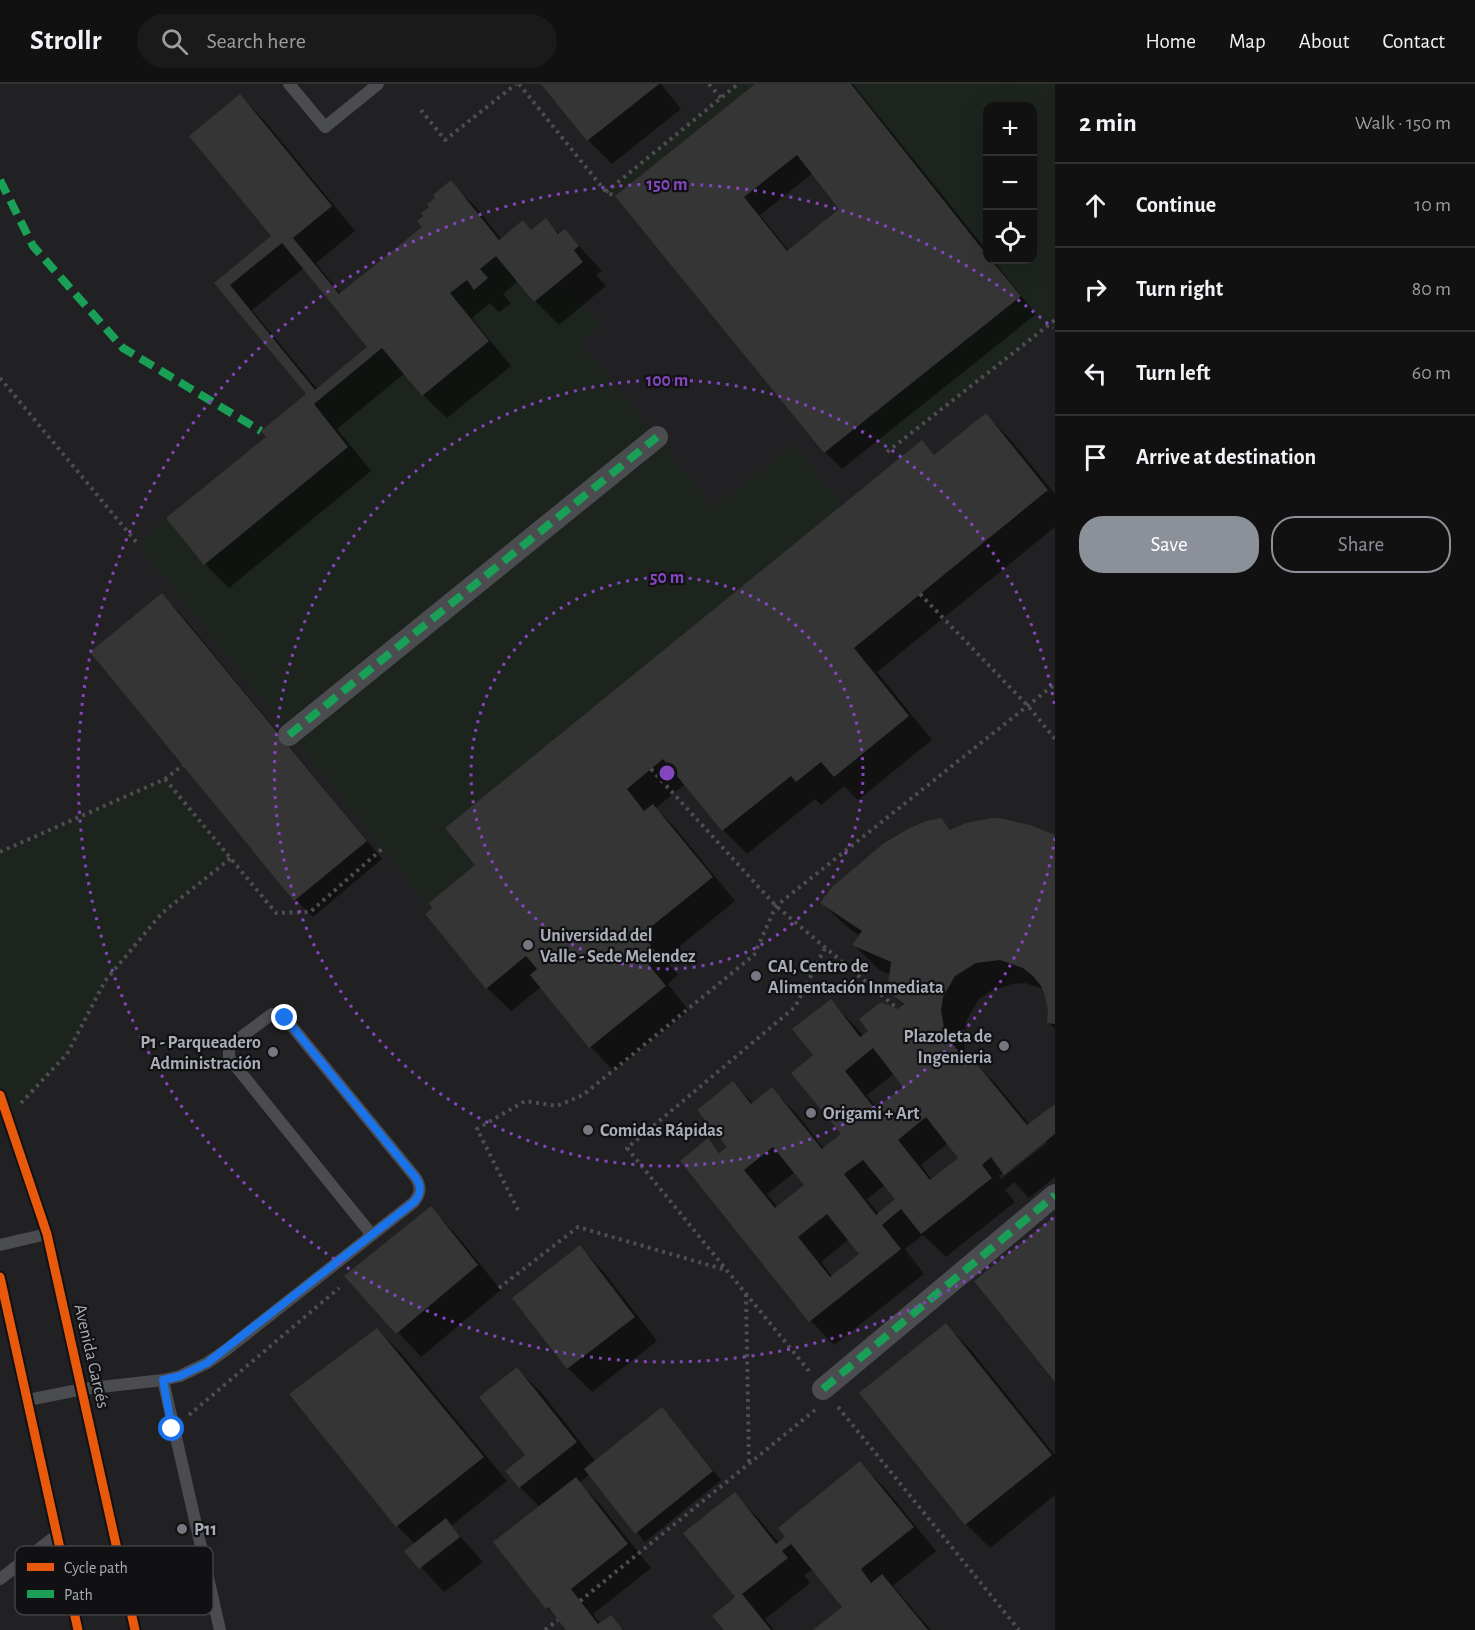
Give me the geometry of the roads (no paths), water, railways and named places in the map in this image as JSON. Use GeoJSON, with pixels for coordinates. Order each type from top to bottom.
{"type":"FeatureCollection","features":[{"type":"Feature","properties":{"kind":"street"},"geometry":{"type":"LineString","coordinates":[[289,735],[657,437]]}},
{"type":"Feature","properties":{"kind":"street"},"geometry":{"type":"LineString","coordinates":[[827,1393],[1055,1195]]}},
{"type":"Feature","properties":{"kind":"lane"},"geometry":{"type":"LineString","coordinates":[[290,84],[325,127],[378,84]]}},
{"type":"Feature","properties":{"kind":"lane"},"geometry":{"type":"LineString","coordinates":[[28,1400],[83,1389],[163,1380],[180,1376],[207,1363],[372,1235],[414,1202],[419,1196],[419,1183],[285,1018],[272,1014],[233,1043],[229,1048],[230,1058],[372,1235]]}},
{"type":"Feature","properties":{"kind":"lane","name":"Avenida Garcés"},"geometry":{"type":"LineString","coordinates":[[0,1095],[47,1234],[117,1546]]}},
{"type":"Feature","properties":{"kind":"lane"},"geometry":{"type":"LineString","coordinates":[[0,1245],[47,1234]]}},
{"type":"Feature","properties":{"kind":"lane"},"geometry":{"type":"LineString","coordinates":[[0,1277],[59,1546]]}},
{"type":"Feature","properties":{"kind":"lane"},"geometry":{"type":"LineString","coordinates":[[163,1380],[172,1429],[200,1546]]}},
{"type":"Feature","properties":{"kind":"lane"},"geometry":{"type":"LineString","coordinates":[[43,1546],[57,1535]]}},
{"type":"Feature","properties":{"kind":"lane"},"geometry":{"type":"LineString","coordinates":[[0,1580],[15,1568]]}},
{"type":"Feature","properties":{"kind":"lane"},"geometry":{"type":"LineString","coordinates":[[213,1601],[220,1630]]}},
{"type":"Feature","properties":{"kind":"lane"},"geometry":{"type":"LineString","coordinates":[[75,1615],[78,1630]]}},
{"type":"Feature","properties":{"kind":"lane","name":"Avenida Garcés"},"geometry":{"type":"LineString","coordinates":[[132,1615],[135,1630]]}},
{"type":"Feature","properties":{"kind":"place","name":"Universidad del Valle - Sede Melendez"},"geometry":{"type":"Point","coordinates":[528,945]}},
{"type":"Feature","properties":{"kind":"place","name":"CAI, Centro de Alimentación Inmediata"},"geometry":{"type":"Point","coordinates":[756,976]}},
{"type":"Feature","properties":{"kind":"place","name":"Plazoleta de Ingenieria"},"geometry":{"type":"Point","coordinates":[1004,1046]}},
{"type":"Feature","properties":{"kind":"place","name":"P1 - Parqueadero Administración"},"geometry":{"type":"Point","coordinates":[273,1052]}},
{"type":"Feature","properties":{"kind":"place","name":"Origami + Art"},"geometry":{"type":"Point","coordinates":[811,1113]}},
{"type":"Feature","properties":{"kind":"place","name":"Comidas Rápidas"},"geometry":{"type":"Point","coordinates":[588,1130]}},
{"type":"Feature","properties":{"kind":"place","name":"P11"},"geometry":{"type":"Point","coordinates":[182,1529]}}]}
